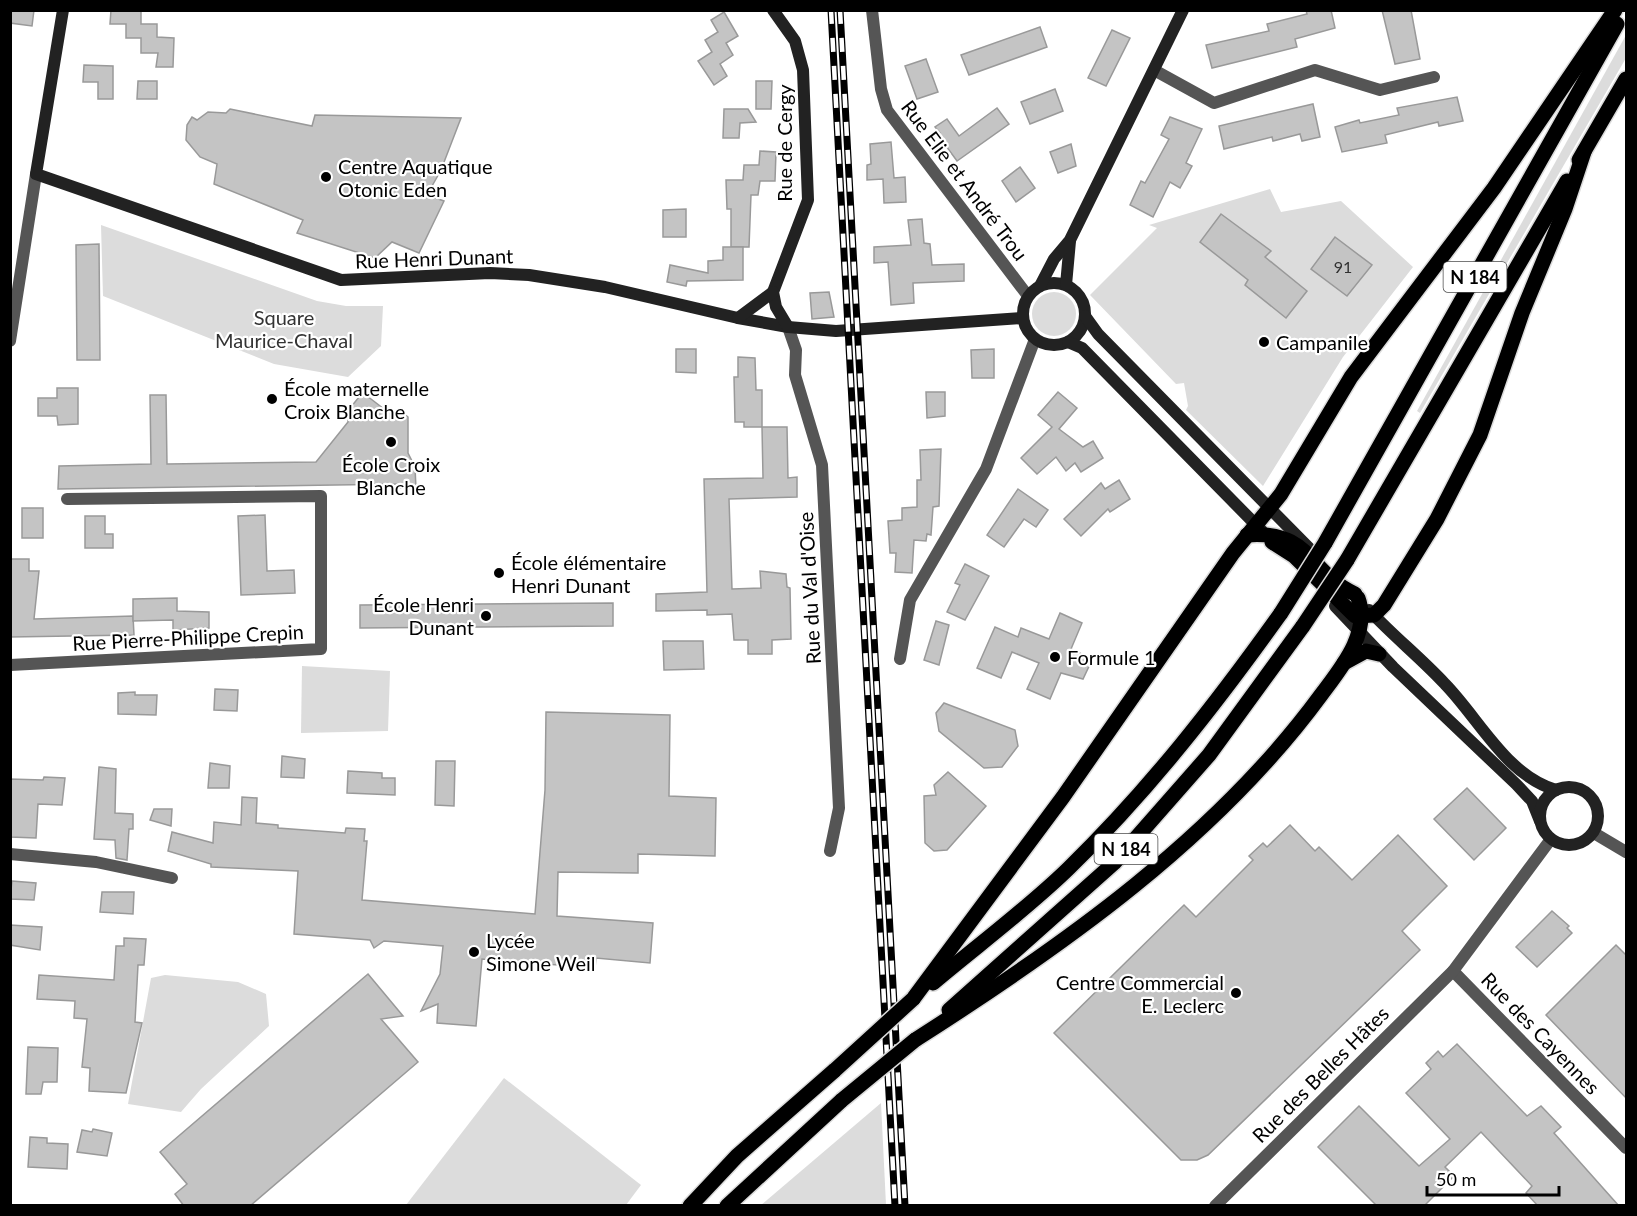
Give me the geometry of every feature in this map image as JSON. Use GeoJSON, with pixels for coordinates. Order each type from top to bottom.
{"type":"FeatureCollection","features":[{"type":"Feature","properties":{"kind":"main road"},"geometry":{"type":"LineString","coordinates":[[913,999],[1260,534],[1269,508],[1281,494],[1351,377],[1494,188],[1615,10]]}},
{"type":"Feature","properties":{"kind":"main road","name":"N 184"},"geometry":{"type":"LineString","coordinates":[[690,1206],[737,1156],[913,999],[1067,870],[1142,793],[1183,746],[1281,613],[1325,543],[1624,10]]}},
{"type":"Feature","properties":{"kind":"main road","name":"N 184"},"geometry":{"type":"LineString","coordinates":[[727,1206],[842,1100],[915,1040],[1114,863],[1209,755],[1303,626],[1347,560],[1626,79]]}},
{"type":"Feature","properties":{"kind":"main road"},"geometry":{"type":"LineString","coordinates":[[915,1040],[1020,972],[1195,836],[1254,778],[1344,663],[1365,621],[1437,519],[1480,435],[1522,313],[1565,209],[1584,152]]}},
{"type":"Feature","properties":{"kind":"main road"},"geometry":{"type":"LineString","coordinates":[[1260,534],[1294,556],[1353,615],[1365,621]]}},
{"type":"Feature","properties":{"kind":"main road"},"geometry":{"type":"LineString","coordinates":[[1260,534],[1292,541],[1335,582],[1356,596],[1365,621]]}},
{"type":"Feature","properties":{"kind":"main road"},"geometry":{"type":"LineString","coordinates":[[1344,663],[1366,651],[1379,654]]}},
{"type":"Feature","properties":{"kind":"street"},"geometry":{"type":"LineString","coordinates":[[10,341],[63,10]]}},
{"type":"Feature","properties":{"kind":"street","name":"Rue de Cergy"},"geometry":{"type":"LineString","coordinates":[[773,292],[808,200],[803,70],[795,41],[774,10]]}},
{"type":"Feature","properties":{"kind":"street","name":"Rue Elie et André Trou"},"geometry":{"type":"LineString","coordinates":[[872,10],[881,89],[887,110],[1028,296]]}},
{"type":"Feature","properties":{"kind":"street"},"geometry":{"type":"LineString","coordinates":[[1040,286],[1054,259],[1070,240],[1183,10]]}},
{"type":"Feature","properties":{"kind":"street"},"geometry":{"type":"LineString","coordinates":[[1154,70],[1214,103],[1315,70],[1380,90],[1434,77]]}},
{"type":"Feature","properties":{"kind":"street","name":"Rue Henri Dunant"},"geometry":{"type":"LineString","coordinates":[[36,174],[341,280],[490,273],[529,275],[605,287],[738,318],[788,327]]}},
{"type":"Feature","properties":{"kind":"street"},"geometry":{"type":"LineString","coordinates":[[1066,285],[1070,240]]}},
{"type":"Feature","properties":{"kind":"street"},"geometry":{"type":"LineString","coordinates":[[1085,316],[1077,335],[1068,342],[1051,346],[1035,339],[1024,326],[1022,318],[1028,296],[1040,286],[1048,283],[1066,285],[1080,297],[1085,316],[1098,334],[1356,596]]}},
{"type":"Feature","properties":{"kind":"street"},"geometry":{"type":"LineString","coordinates":[[738,318],[773,292],[776,307],[788,327],[857,331],[1022,318]]}},
{"type":"Feature","properties":{"kind":"street","name":"Rue du Val d'Oise"},"geometry":{"type":"LineString","coordinates":[[788,327],[796,350],[795,375],[822,465],[839,808],[830,851]]}},
{"type":"Feature","properties":{"kind":"street"},"geometry":{"type":"LineString","coordinates":[[900,659],[910,600],[987,469],[1035,339]]}},
{"type":"Feature","properties":{"kind":"street"},"geometry":{"type":"LineString","coordinates":[[1068,342],[1082,348],[1260,534]]}},
{"type":"Feature","properties":{"kind":"street","name":"Rue Pierre-Philippe Crepin"},"geometry":{"type":"LineString","coordinates":[[10,665],[321,650],[321,496],[67,499]]}},
{"type":"Feature","properties":{"kind":"street"},"geometry":{"type":"LineString","coordinates":[[1365,621],[1379,654],[1532,801],[1540,821],[1551,839],[1567,845],[1575,844],[1594,833],[1598,812],[1590,796],[1574,788],[1556,790],[1541,806],[1540,821]]}},
{"type":"Feature","properties":{"kind":"street"},"geometry":{"type":"LineString","coordinates":[[1365,621],[1446,684],[1510,762],[1525,776],[1556,790]]}},
{"type":"Feature","properties":{"kind":"street"},"geometry":{"type":"LineString","coordinates":[[1594,833],[1626,852]]}},
{"type":"Feature","properties":{"kind":"street","name":"Rue des Belles Hâtes"},"geometry":{"type":"LineString","coordinates":[[1215,1206],[1453,971],[1551,839]]}},
{"type":"Feature","properties":{"kind":"street"},"geometry":{"type":"LineString","coordinates":[[10,854],[96,862],[172,878]]}},
{"type":"Feature","properties":{"kind":"street","name":"Rue des Cayennes"},"geometry":{"type":"LineString","coordinates":[[1453,971],[1626,1148]]}},
{"type":"Feature","properties":{"kind":"green space"},"geometry":{"type":"Polygon","coordinates":[[[1626,35],[1626,58],[1420,413],[1417,411],[1626,35]]]}},
{"type":"Feature","properties":{"kind":"green space","name":"Campanile"},"geometry":{"type":"Polygon","coordinates":[[[1270,189],[1281,212],[1341,201],[1413,267],[1343,357],[1263,486],[1186,410],[1188,406],[1184,383],[1176,384],[1090,295],[1157,228],[1149,225],[1270,189]]]}},
{"type":"Feature","properties":{"kind":"green space","name":"Square Maurice-Chaval"},"geometry":{"type":"Polygon","coordinates":[[[101,225],[317,301],[346,306],[383,306],[381,346],[348,377],[274,364],[103,296],[101,225]]]}},
{"type":"Feature","properties":{"kind":"green space"},"geometry":{"type":"Polygon","coordinates":[[[1054,292],[1069,299],[1076,314],[1069,329],[1054,336],[1039,329],[1032,314],[1039,299],[1054,292]]]}},
{"type":"Feature","properties":{"kind":"green space"},"geometry":{"type":"Polygon","coordinates":[[[302,666],[390,671],[388,731],[301,733],[302,666]]]}},
{"type":"Feature","properties":{"kind":"green space"},"geometry":{"type":"Polygon","coordinates":[[[165,975],[238,982],[266,994],[269,1026],[201,1089],[181,1112],[128,1104],[151,978],[165,975]]]}},
{"type":"Feature","properties":{"kind":"green space"},"geometry":{"type":"Polygon","coordinates":[[[504,1078],[641,1185],[626,1205],[406,1205],[504,1078]]]}},
{"type":"Feature","properties":{"kind":"green space"},"geometry":{"type":"Polygon","coordinates":[[[881,1103],[886,1205],[761,1205],[881,1103]]]}},
{"type":"Feature","properties":{"kind":"building"},"geometry":{"type":"Polygon","coordinates":[[[10,10],[34,10],[32,26],[10,23],[10,10]]]}},
{"type":"Feature","properties":{"kind":"building"},"geometry":{"type":"Polygon","coordinates":[[[111,10],[141,10],[141,24],[157,24],[157,37],[174,38],[173,67],[156,67],[158,53],[141,53],[141,38],[126,38],[126,24],[110,24],[111,10]]]}},
{"type":"Feature","properties":{"kind":"building"},"geometry":{"type":"Polygon","coordinates":[[[1306,10],[1331,10],[1335,28],[1295,39],[1297,47],[1212,68],[1206,45],[1269,31],[1267,24],[1307,14],[1306,10]]]}},
{"type":"Feature","properties":{"kind":"building"},"geometry":{"type":"Polygon","coordinates":[[[1382,10],[1411,10],[1420,59],[1395,64],[1382,10]]]}},
{"type":"Feature","properties":{"kind":"building"},"geometry":{"type":"Polygon","coordinates":[[[724,12],[738,36],[726,43],[733,55],[720,64],[727,76],[714,85],[698,61],[712,52],[705,40],[718,32],[711,20],[724,12]]]}},
{"type":"Feature","properties":{"kind":"building"},"geometry":{"type":"Polygon","coordinates":[[[1040,27],[1047,47],[969,75],[961,55],[1040,27]]]}},
{"type":"Feature","properties":{"kind":"building"},"geometry":{"type":"Polygon","coordinates":[[[1112,30],[1130,38],[1106,86],[1088,78],[1112,30]]]}},
{"type":"Feature","properties":{"kind":"building"},"geometry":{"type":"Polygon","coordinates":[[[926,59],[938,92],[917,99],[905,66],[926,59]]]}},
{"type":"Feature","properties":{"kind":"building"},"geometry":{"type":"Polygon","coordinates":[[[84,65],[113,66],[113,99],[98,99],[98,82],[83,82],[84,65]]]}},
{"type":"Feature","properties":{"kind":"building"},"geometry":{"type":"Polygon","coordinates":[[[138,81],[157,81],[157,99],[137,99],[138,81]]]}},
{"type":"Feature","properties":{"kind":"building"},"geometry":{"type":"Polygon","coordinates":[[[756,81],[772,81],[771,109],[756,109],[756,81]]]}},
{"type":"Feature","properties":{"kind":"building"},"geometry":{"type":"Polygon","coordinates":[[[1055,89],[1063,111],[1030,124],[1021,102],[1055,89]]]}},
{"type":"Feature","properties":{"kind":"building"},"geometry":{"type":"Polygon","coordinates":[[[1457,97],[1463,121],[1439,126],[1438,122],[1385,135],[1387,143],[1342,152],[1335,127],[1359,120],[1360,123],[1399,115],[1397,108],[1457,97]]]}},
{"type":"Feature","properties":{"kind":"building"},"geometry":{"type":"Polygon","coordinates":[[[1313,104],[1320,137],[1302,141],[1300,134],[1273,141],[1272,137],[1224,149],[1219,126],[1313,104]]]}},
{"type":"Feature","properties":{"kind":"building"},"geometry":{"type":"Polygon","coordinates":[[[997,108],[1009,124],[957,161],[938,135],[940,133],[935,127],[947,119],[959,136],[997,108]]]}},
{"type":"Feature","properties":{"kind":"building","name":"Centre Aquatique Otonic Eden"},"geometry":{"type":"Polygon","coordinates":[[[230,109],[312,126],[315,115],[461,118],[441,170],[427,195],[444,201],[419,253],[392,242],[375,258],[297,233],[303,220],[214,184],[217,164],[200,157],[186,140],[187,125],[192,117],[197,120],[208,112],[226,113],[230,109]]]}},
{"type":"Feature","properties":{"kind":"building"},"geometry":{"type":"Polygon","coordinates":[[[724,109],[748,109],[756,122],[740,123],[739,138],[723,138],[724,109]]]}},
{"type":"Feature","properties":{"kind":"building"},"geometry":{"type":"Polygon","coordinates":[[[1170,117],[1202,129],[1186,163],[1192,166],[1180,188],[1170,182],[1153,217],[1130,205],[1141,181],[1145,183],[1169,139],[1161,135],[1170,117]]]}},
{"type":"Feature","properties":{"kind":"building"},"geometry":{"type":"Polygon","coordinates":[[[891,142],[894,178],[905,177],[906,202],[884,203],[883,179],[867,180],[867,165],[871,164],[870,144],[891,142]]]}},
{"type":"Feature","properties":{"kind":"building"},"geometry":{"type":"Polygon","coordinates":[[[1071,144],[1076,166],[1058,173],[1050,152],[1071,144]]]}},
{"type":"Feature","properties":{"kind":"building"},"geometry":{"type":"Polygon","coordinates":[[[760,151],[776,152],[775,181],[760,181],[758,195],[751,195],[749,247],[731,247],[731,209],[727,209],[726,180],[743,180],[744,165],[759,165],[760,151]]]}},
{"type":"Feature","properties":{"kind":"building"},"geometry":{"type":"Polygon","coordinates":[[[1020,167],[1035,188],[1016,202],[1002,181],[1020,167]]]}},
{"type":"Feature","properties":{"kind":"building"},"geometry":{"type":"Polygon","coordinates":[[[686,209],[686,237],[663,237],[663,210],[686,209]]]}},
{"type":"Feature","properties":{"kind":"building"},"geometry":{"type":"Polygon","coordinates":[[[1221,214],[1271,251],[1265,257],[1307,291],[1286,318],[1245,285],[1248,280],[1200,242],[1221,214]]]}},
{"type":"Feature","properties":{"kind":"building"},"geometry":{"type":"Polygon","coordinates":[[[922,219],[924,243],[930,244],[932,265],[964,264],[964,281],[913,283],[914,303],[891,305],[888,262],[874,263],[874,247],[911,245],[908,220],[922,219]]]}},
{"type":"Feature","properties":{"kind":"building","name":"Campanile"},"geometry":{"type":"Polygon","coordinates":[[[1335,237],[1372,265],[1347,296],[1311,269],[1335,237]]]}},
{"type":"Feature","properties":{"kind":"building"},"geometry":{"type":"Polygon","coordinates":[[[99,244],[100,360],[77,360],[76,245],[99,244]]]}},
{"type":"Feature","properties":{"kind":"building"},"geometry":{"type":"Polygon","coordinates":[[[723,247],[743,247],[743,280],[687,281],[686,286],[667,282],[670,265],[708,273],[708,261],[723,260],[723,247]]]}},
{"type":"Feature","properties":{"kind":"building"},"geometry":{"type":"Polygon","coordinates":[[[829,292],[834,317],[812,319],[810,293],[829,292]]]}},
{"type":"Feature","properties":{"kind":"building"},"geometry":{"type":"Polygon","coordinates":[[[676,349],[696,349],[696,373],[676,372],[676,349]]]}},
{"type":"Feature","properties":{"kind":"building"},"geometry":{"type":"Polygon","coordinates":[[[994,349],[994,378],[972,378],[971,350],[994,349]]]}},
{"type":"Feature","properties":{"kind":"building"},"geometry":{"type":"Polygon","coordinates":[[[738,357],[755,358],[756,390],[762,390],[762,427],[744,427],[744,422],[735,422],[734,377],[738,377],[738,357]]]}},
{"type":"Feature","properties":{"kind":"building"},"geometry":{"type":"Polygon","coordinates":[[[57,388],[78,388],[78,424],[58,425],[57,416],[38,416],[38,398],[57,398],[57,388]]]}},
{"type":"Feature","properties":{"kind":"building"},"geometry":{"type":"Polygon","coordinates":[[[926,392],[945,392],[945,416],[927,418],[926,392]]]}},
{"type":"Feature","properties":{"kind":"building"},"geometry":{"type":"Polygon","coordinates":[[[1058,392],[1077,408],[1059,429],[1083,447],[1093,441],[1103,458],[1081,472],[1075,463],[1066,471],[1056,457],[1037,474],[1021,458],[1052,427],[1038,415],[1058,392]]]}},
{"type":"Feature","properties":{"kind":"building","name":"École Croix Blanche"},"geometry":{"type":"Polygon","coordinates":[[[150,395],[166,395],[167,464],[316,462],[348,422],[347,412],[359,397],[367,396],[388,412],[402,412],[408,417],[408,453],[415,467],[416,489],[399,488],[400,484],[58,489],[59,466],[151,464],[150,395]]]}},
{"type":"Feature","properties":{"kind":"building"},"geometry":{"type":"Polygon","coordinates":[[[762,427],[787,427],[788,478],[797,477],[797,497],[729,499],[732,589],[761,588],[760,571],[786,574],[787,587],[790,588],[791,639],[772,640],[772,654],[748,654],[748,640],[734,640],[732,614],[707,615],[707,610],[656,611],[656,594],[707,592],[704,479],[763,478],[762,427]]]}},
{"type":"Feature","properties":{"kind":"building"},"geometry":{"type":"Polygon","coordinates":[[[941,449],[939,506],[933,507],[931,535],[927,534],[926,541],[914,540],[912,573],[895,572],[896,553],[890,553],[888,521],[902,520],[902,508],[917,507],[917,480],[921,480],[920,450],[941,449]]]}},
{"type":"Feature","properties":{"kind":"building"},"geometry":{"type":"Polygon","coordinates":[[[1119,480],[1130,499],[1110,512],[1108,509],[1081,536],[1064,519],[1101,483],[1105,489],[1119,480]]]}},
{"type":"Feature","properties":{"kind":"building"},"geometry":{"type":"Polygon","coordinates":[[[1018,489],[1048,510],[1036,527],[1024,519],[1004,547],[987,535],[1018,489]]]}},
{"type":"Feature","properties":{"kind":"building"},"geometry":{"type":"Polygon","coordinates":[[[22,508],[43,508],[43,538],[22,538],[22,508]]]}},
{"type":"Feature","properties":{"kind":"building"},"geometry":{"type":"Polygon","coordinates":[[[265,515],[267,571],[294,570],[295,593],[241,595],[238,516],[265,515]]]}},
{"type":"Feature","properties":{"kind":"building"},"geometry":{"type":"Polygon","coordinates":[[[85,516],[105,516],[105,534],[113,534],[113,548],[85,548],[85,516]]]}},
{"type":"Feature","properties":{"kind":"building"},"geometry":{"type":"Polygon","coordinates":[[[10,559],[29,559],[29,571],[39,571],[34,619],[133,616],[134,635],[10,637],[10,559]]]}},
{"type":"Feature","properties":{"kind":"building"},"geometry":{"type":"Polygon","coordinates":[[[965,564],[989,576],[965,620],[947,612],[960,585],[955,583],[965,564]]]}},
{"type":"Feature","properties":{"kind":"building"},"geometry":{"type":"Polygon","coordinates":[[[177,598],[177,611],[209,612],[209,628],[173,630],[173,620],[133,621],[133,599],[177,598]]]}},
{"type":"Feature","properties":{"kind":"building","name":"École Henri Dunant"},"geometry":{"type":"Polygon","coordinates":[[[613,603],[613,626],[360,628],[360,605],[613,603]]]}},
{"type":"Feature","properties":{"kind":"building","name":"Formule 1"},"geometry":{"type":"Polygon","coordinates":[[[1060,613],[1082,623],[1071,649],[1082,654],[1091,662],[1083,679],[1061,673],[1050,699],[1027,689],[1039,663],[1012,652],[1001,678],[977,668],[995,627],[1018,637],[1021,628],[1049,639],[1060,613]]]}},
{"type":"Feature","properties":{"kind":"building"},"geometry":{"type":"Polygon","coordinates":[[[936,621],[949,625],[939,665],[924,660],[936,621]]]}},
{"type":"Feature","properties":{"kind":"building"},"geometry":{"type":"Polygon","coordinates":[[[663,641],[703,641],[704,669],[664,670],[663,641]]]}},
{"type":"Feature","properties":{"kind":"building"},"geometry":{"type":"Polygon","coordinates":[[[215,689],[238,690],[237,711],[214,710],[215,689]]]}},
{"type":"Feature","properties":{"kind":"building"},"geometry":{"type":"Polygon","coordinates":[[[135,692],[135,695],[157,695],[156,715],[118,714],[118,693],[135,692]]]}},
{"type":"Feature","properties":{"kind":"building"},"geometry":{"type":"Polygon","coordinates":[[[944,703],[1015,730],[1018,746],[1002,767],[984,768],[939,731],[936,713],[944,703]]]}},
{"type":"Feature","properties":{"kind":"building"},"geometry":{"type":"Polygon","coordinates":[[[546,712],[670,715],[669,796],[716,798],[715,856],[638,854],[638,873],[558,872],[557,916],[653,923],[650,963],[596,958],[595,968],[482,959],[476,1026],[437,1023],[438,1004],[421,1011],[440,974],[443,946],[384,941],[374,948],[370,940],[294,934],[298,871],[211,867],[211,864],[168,851],[172,832],[213,843],[214,822],[241,825],[242,797],[257,798],[256,823],[278,825],[278,828],[345,833],[346,828],[365,829],[364,841],[367,841],[362,900],[535,914],[545,790],[546,712]]]}},
{"type":"Feature","properties":{"kind":"building"},"geometry":{"type":"Polygon","coordinates":[[[282,756],[305,759],[304,778],[281,777],[282,756]]]}},
{"type":"Feature","properties":{"kind":"building"},"geometry":{"type":"Polygon","coordinates":[[[436,761],[455,761],[454,806],[435,805],[436,761]]]}},
{"type":"Feature","properties":{"kind":"building"},"geometry":{"type":"Polygon","coordinates":[[[210,763],[230,766],[229,788],[208,788],[210,763]]]}},
{"type":"Feature","properties":{"kind":"building"},"geometry":{"type":"Polygon","coordinates":[[[99,767],[116,769],[115,813],[133,814],[133,829],[129,829],[127,860],[116,858],[115,840],[94,839],[99,767]]]}},
{"type":"Feature","properties":{"kind":"building"},"geometry":{"type":"Polygon","coordinates":[[[348,771],[382,773],[382,778],[395,778],[395,795],[347,793],[348,771]]]}},
{"type":"Feature","properties":{"kind":"building"},"geometry":{"type":"Polygon","coordinates":[[[948,772],[986,806],[947,850],[934,851],[925,843],[924,796],[936,795],[934,785],[948,772]]]}},
{"type":"Feature","properties":{"kind":"building"},"geometry":{"type":"Polygon","coordinates":[[[44,777],[65,778],[62,805],[38,804],[36,838],[10,837],[10,779],[43,780],[44,777]]]}},
{"type":"Feature","properties":{"kind":"building"},"geometry":{"type":"Polygon","coordinates":[[[1467,788],[1506,828],[1474,860],[1434,819],[1467,788]]]}},
{"type":"Feature","properties":{"kind":"building"},"geometry":{"type":"Polygon","coordinates":[[[154,809],[172,809],[171,826],[150,820],[154,809]]]}},
{"type":"Feature","properties":{"kind":"building","name":"Centre Commercial E. Leclerc"},"geometry":{"type":"Polygon","coordinates":[[[1290,825],[1315,851],[1319,847],[1352,880],[1398,835],[1447,886],[1402,931],[1420,950],[1208,1155],[1197,1160],[1181,1160],[1054,1033],[1184,905],[1196,917],[1253,860],[1249,856],[1263,843],[1267,847],[1290,825]]]}},
{"type":"Feature","properties":{"kind":"building"},"geometry":{"type":"Polygon","coordinates":[[[12,881],[36,883],[34,900],[10,899],[12,881]]]}},
{"type":"Feature","properties":{"kind":"building"},"geometry":{"type":"Polygon","coordinates":[[[102,892],[134,892],[133,914],[100,912],[102,892]]]}},
{"type":"Feature","properties":{"kind":"building"},"geometry":{"type":"Polygon","coordinates":[[[1552,911],[1569,926],[1567,928],[1572,933],[1537,967],[1516,947],[1552,911]]]}},
{"type":"Feature","properties":{"kind":"building"},"geometry":{"type":"Polygon","coordinates":[[[10,925],[42,927],[40,950],[10,945],[10,925]]]}},
{"type":"Feature","properties":{"kind":"building"},"geometry":{"type":"Polygon","coordinates":[[[124,938],[146,939],[144,965],[138,965],[135,1022],[142,1023],[126,1093],[89,1091],[90,1068],[82,1067],[87,1019],[74,1018],[75,1001],[37,999],[39,975],[114,980],[116,946],[124,946],[124,938]]]}},
{"type":"Feature","properties":{"kind":"building"},"geometry":{"type":"Polygon","coordinates":[[[1616,945],[1626,955],[1626,1098],[1546,1015],[1616,945]]]}},
{"type":"Feature","properties":{"kind":"building"},"geometry":{"type":"Polygon","coordinates":[[[368,974],[403,1016],[381,1019],[418,1062],[250,1206],[184,1206],[175,1194],[187,1184],[160,1152],[368,974]]]}},
{"type":"Feature","properties":{"kind":"building"},"geometry":{"type":"Polygon","coordinates":[[[1457,1044],[1527,1116],[1541,1106],[1561,1127],[1554,1133],[1619,1206],[1538,1206],[1526,1193],[1532,1186],[1481,1132],[1445,1167],[1454,1176],[1424,1206],[1377,1206],[1318,1147],[1359,1106],[1419,1166],[1450,1139],[1406,1093],[1431,1069],[1426,1063],[1438,1051],[1443,1057],[1457,1044]]]}},
{"type":"Feature","properties":{"kind":"building"},"geometry":{"type":"Polygon","coordinates":[[[28,1047],[58,1048],[57,1082],[43,1082],[41,1094],[26,1094],[28,1047]]]}},
{"type":"Feature","properties":{"kind":"building"},"geometry":{"type":"Polygon","coordinates":[[[93,1129],[112,1133],[107,1156],[77,1152],[82,1130],[92,1132],[93,1129]]]}},
{"type":"Feature","properties":{"kind":"building"},"geometry":{"type":"Polygon","coordinates":[[[30,1137],[47,1138],[47,1143],[68,1144],[67,1169],[28,1167],[30,1137]]]}},
{"type":"Feature","properties":{"kind":"railway"},"geometry":{"type":"LineString","coordinates":[[831,10],[895,1206]]}},
{"type":"Feature","properties":{"kind":"railway"},"geometry":{"type":"LineString","coordinates":[[840,10],[905,1206]]}},
{"type":"Feature","properties":{"kind":"place","name":"Centre Aquatique Otonic Eden"},"geometry":{"type":"Point","coordinates":[326,177]}},
{"type":"Feature","properties":{"kind":"place","name":"Campanile"},"geometry":{"type":"Point","coordinates":[1264,342]}},
{"type":"Feature","properties":{"kind":"place","name":"École maternelle Croix Blanche"},"geometry":{"type":"Point","coordinates":[272,399]}},
{"type":"Feature","properties":{"kind":"place","name":"École Croix Blanche"},"geometry":{"type":"Point","coordinates":[391,442]}},
{"type":"Feature","properties":{"kind":"place","name":"École élémentaire Henri Dunant"},"geometry":{"type":"Point","coordinates":[499,573]}},
{"type":"Feature","properties":{"kind":"place","name":"École Henri Dunant"},"geometry":{"type":"Point","coordinates":[486,616]}},
{"type":"Feature","properties":{"kind":"place","name":"Formule 1"},"geometry":{"type":"Point","coordinates":[1055,657]}},
{"type":"Feature","properties":{"kind":"place","name":"Lycée Simone Weil"},"geometry":{"type":"Point","coordinates":[474,952]}},
{"type":"Feature","properties":{"kind":"place","name":"Centre Commercial E. Leclerc"},"geometry":{"type":"Point","coordinates":[1236,993]}}]}
